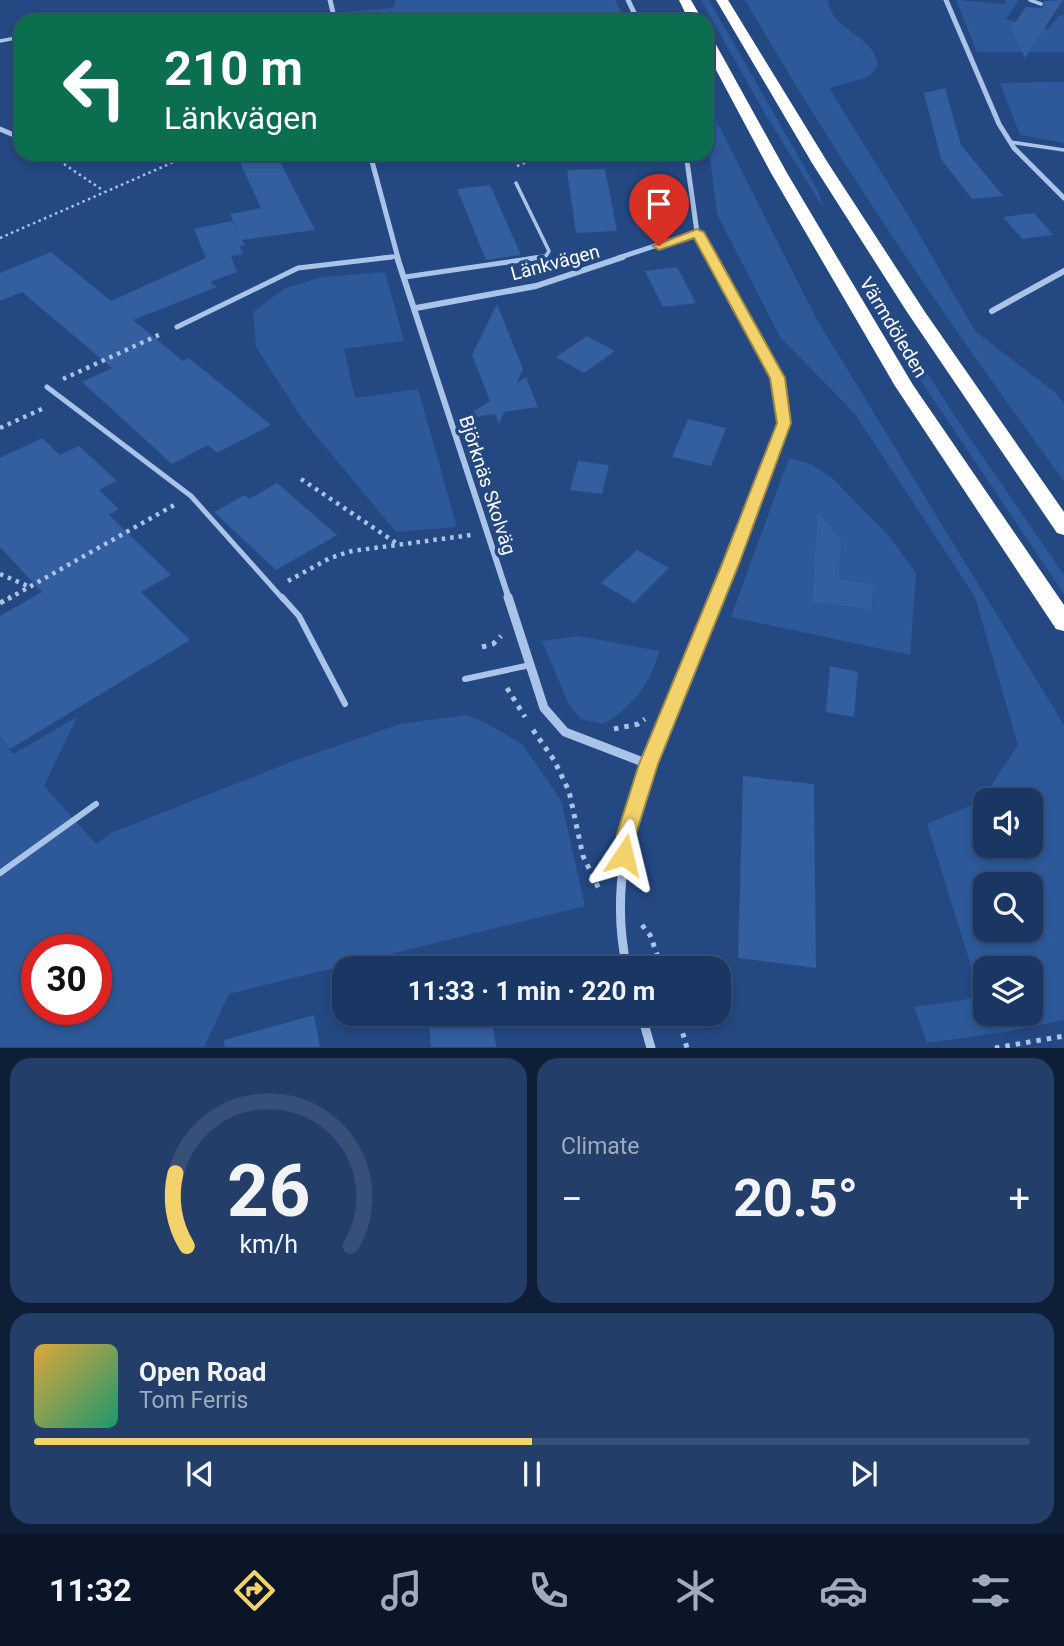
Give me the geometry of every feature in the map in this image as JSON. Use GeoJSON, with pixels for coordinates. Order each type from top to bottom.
{"type":"FeatureCollection","features":[{"type":"Feature","properties":{"kind":"highway","name":"Värmdöleden"},"geometry":{"type":"LineString","coordinates":[[722,0],[820,163],[916,312],[1064,528]]}},
{"type":"Feature","properties":{"kind":"highway","name":"Värmdöleden"},"geometry":{"type":"LineString","coordinates":[[714,54],[779,173],[904,386],[1064,623]]}},
{"type":"Feature","properties":{"kind":"street"},"geometry":{"type":"LineString","coordinates":[[946,0],[999,124],[1010,142],[1064,198]]}},
{"type":"Feature","properties":{"kind":"street","name":"Björknäs Skolväg"},"geometry":{"type":"LineString","coordinates":[[372,161],[397,256],[544,708],[565,732],[648,764]]}},
{"type":"Feature","properties":{"kind":"street"},"geometry":{"type":"LineString","coordinates":[[624,956],[621,912],[626,834],[648,764],[733,558],[784,423],[778,378],[697,232],[687,161]]}},
{"type":"Feature","properties":{"kind":"street","name":"Länkvägen"},"geometry":{"type":"LineString","coordinates":[[416,308],[536,286],[697,232]]}},
{"type":"Feature","properties":{"kind":"street"},"geometry":{"type":"LineString","coordinates":[[992,311],[1064,271]]}},
{"type":"Feature","properties":{"kind":"street"},"geometry":{"type":"LineString","coordinates":[[645,1026],[651,1048]]}},
{"type":"Feature","properties":{"kind":"lane"},"geometry":{"type":"LineString","coordinates":[[1030,0],[1041,5]]}},
{"type":"Feature","properties":{"kind":"lane"},"geometry":{"type":"LineString","coordinates":[[1010,142],[1064,150]]}},
{"type":"Feature","properties":{"kind":"lane"},"geometry":{"type":"LineString","coordinates":[[405,277],[546,256],[549,251],[516,183]]}},
{"type":"Feature","properties":{"kind":"lane"},"geometry":{"type":"LineString","coordinates":[[177,327],[298,268],[397,256]]}},
{"type":"Feature","properties":{"kind":"lane"},"geometry":{"type":"LineString","coordinates":[[47,387],[191,496],[299,616],[345,704]]}},
{"type":"Feature","properties":{"kind":"lane"},"geometry":{"type":"LineString","coordinates":[[465,678],[530,665]]}},
{"type":"Feature","properties":{"kind":"lane"},"geometry":{"type":"LineString","coordinates":[[0,873],[96,804]]}},
{"type":"Feature","properties":{"kind":"path"},"geometry":{"type":"LineString","coordinates":[[60,161],[104,191]]}},
{"type":"Feature","properties":{"kind":"path"},"geometry":{"type":"LineString","coordinates":[[0,238],[175,161]]}},
{"type":"Feature","properties":{"kind":"path"},"geometry":{"type":"LineString","coordinates":[[516,183],[513,176],[518,164],[535,161]]}},
{"type":"Feature","properties":{"kind":"path"},"geometry":{"type":"LineString","coordinates":[[47,387],[177,327]]}},
{"type":"Feature","properties":{"kind":"path"},"geometry":{"type":"LineString","coordinates":[[0,428],[61,400]]}},
{"type":"Feature","properties":{"kind":"path"},"geometry":{"type":"LineString","coordinates":[[301,479],[399,546]]}},
{"type":"Feature","properties":{"kind":"path"},"geometry":{"type":"LineString","coordinates":[[0,603],[191,496]]}},
{"type":"Feature","properties":{"kind":"path"},"geometry":{"type":"LineString","coordinates":[[274,588],[330,558],[352,551],[472,535]]}},
{"type":"Feature","properties":{"kind":"path"},"geometry":{"type":"LineString","coordinates":[[0,575],[30,587]]}},
{"type":"Feature","properties":{"kind":"path"},"geometry":{"type":"LineString","coordinates":[[499,685],[507,687],[554,760],[569,791],[583,856],[603,896],[621,912],[639,921],[650,934],[658,956]]}},
{"type":"Feature","properties":{"kind":"path"},"geometry":{"type":"LineString","coordinates":[[603,729],[638,724],[652,713]]}},
{"type":"Feature","properties":{"kind":"path"},"geometry":{"type":"LineString","coordinates":[[681,1026],[687,1048]]}},
{"type":"Feature","properties":{"kind":"path"},"geometry":{"type":"LineString","coordinates":[[995,1048],[1064,1036]]}},
{"type":"Feature","properties":{"kind":"shaded area"},"geometry":{"type":"Polygon","coordinates":[[[396,0],[615,0],[622,14],[345,12],[393,8],[396,0]]]}},
{"type":"Feature","properties":{"kind":"shaded area"},"geometry":{"type":"Polygon","coordinates":[[[701,0],[709,0],[818,191],[824,209],[764,112],[714,23],[714,14],[709,14],[701,0]]]}},
{"type":"Feature","properties":{"kind":"shaded area"},"geometry":{"type":"Polygon","coordinates":[[[745,0],[828,0],[836,19],[862,39],[875,55],[878,66],[868,77],[829,88],[911,220],[975,331],[1057,394],[1064,403],[1064,481],[898,245],[819,123],[745,0]]]}},
{"type":"Feature","properties":{"kind":"shaded area"},"geometry":{"type":"Polygon","coordinates":[[[956,0],[1004,4],[1006,0],[1019,0],[1006,19],[1000,18],[1048,29],[1059,16],[1064,15],[1064,52],[977,52],[956,0]]]}},
{"type":"Feature","properties":{"kind":"shaded area"},"geometry":{"type":"Polygon","coordinates":[[[1064,82],[1064,143],[1020,135],[1000,83],[1064,82]]]}},
{"type":"Feature","properties":{"kind":"shaded area"},"geometry":{"type":"Polygon","coordinates":[[[714,116],[816,318],[1064,725],[1064,1020],[1043,1024],[1043,956],[973,956],[973,971],[927,824],[973,804],[973,858],[1043,858],[1043,788],[990,788],[1018,745],[975,597],[855,414],[780,337],[717,214],[710,161],[714,161],[714,116]]]}},
{"type":"Feature","properties":{"kind":"shaded area"},"geometry":{"type":"Polygon","coordinates":[[[385,272],[404,341],[344,349],[355,398],[418,389],[457,527],[396,532],[303,420],[256,347],[253,312],[285,288],[322,277],[385,272]]]}},
{"type":"Feature","properties":{"kind":"shaded area"},"geometry":{"type":"Polygon","coordinates":[[[891,331],[901,331],[952,412],[1064,575],[1064,594],[892,338],[891,331]]]}},
{"type":"Feature","properties":{"kind":"shaded area"},"geometry":{"type":"Polygon","coordinates":[[[789,458],[811,464],[831,477],[889,536],[916,573],[910,655],[731,617],[789,458]],[[814,564],[812,602],[872,610],[873,584],[839,579],[814,564]]]}},
{"type":"Feature","properties":{"kind":"shaded area"},"geometry":{"type":"Polygon","coordinates":[[[579,636],[659,651],[651,674],[639,694],[603,724],[581,719],[569,705],[542,641],[579,636]]]}},
{"type":"Feature","properties":{"kind":"shaded area"},"geometry":{"type":"Polygon","coordinates":[[[467,715],[484,722],[522,744],[561,800],[585,906],[383,956],[332,956],[332,969],[229,994],[204,1047],[0,1047],[0,738],[13,754],[77,717],[44,786],[96,844],[111,833],[296,760],[400,724],[467,715]]]}},
{"type":"Feature","properties":{"kind":"shaded area"},"geometry":{"type":"Polygon","coordinates":[[[973,996],[973,1026],[1035,1026],[927,1043],[914,1007],[964,1000],[973,996]]]}},
{"type":"Feature","properties":{"kind":"building"},"geometry":{"type":"Polygon","coordinates":[[[1063,0],[1025,58],[1011,28],[1026,7],[1042,8],[1044,1],[1063,0]]]}},
{"type":"Feature","properties":{"kind":"building"},"geometry":{"type":"Polygon","coordinates":[[[945,88],[961,145],[1003,196],[972,199],[941,159],[924,93],[945,88]]]}},
{"type":"Feature","properties":{"kind":"building"},"geometry":{"type":"Polygon","coordinates":[[[239,161],[280,161],[315,230],[242,240],[245,245],[240,246],[243,254],[231,256],[237,272],[210,282],[217,287],[133,320],[183,361],[189,358],[271,425],[217,453],[208,445],[172,464],[82,382],[112,368],[22,292],[0,301],[0,273],[51,252],[111,301],[206,258],[194,229],[232,221],[237,230],[230,214],[261,208],[239,161]]]}},
{"type":"Feature","properties":{"kind":"building"},"geometry":{"type":"Polygon","coordinates":[[[605,169],[617,231],[576,233],[567,170],[605,169]]]}},
{"type":"Feature","properties":{"kind":"building"},"geometry":{"type":"Polygon","coordinates":[[[490,185],[521,255],[486,260],[457,189],[490,185]]]}},
{"type":"Feature","properties":{"kind":"building"},"geometry":{"type":"Polygon","coordinates":[[[1034,213],[1053,235],[1022,239],[1003,217],[1034,213]]]}},
{"type":"Feature","properties":{"kind":"building"},"geometry":{"type":"Polygon","coordinates":[[[677,267],[696,303],[663,307],[645,271],[677,267]]]}},
{"type":"Feature","properties":{"kind":"building"},"geometry":{"type":"Polygon","coordinates":[[[497,304],[523,369],[517,383],[526,377],[538,407],[504,412],[499,424],[495,414],[461,419],[490,401],[472,355],[497,304]]]}},
{"type":"Feature","properties":{"kind":"building"},"geometry":{"type":"Polygon","coordinates":[[[587,336],[615,351],[584,373],[556,357],[587,336]]]}},
{"type":"Feature","properties":{"kind":"building"},"geometry":{"type":"Polygon","coordinates":[[[688,419],[726,428],[711,466],[672,457],[688,419]]]}},
{"type":"Feature","properties":{"kind":"building"},"geometry":{"type":"Polygon","coordinates":[[[42,438],[60,455],[79,446],[117,481],[99,490],[119,509],[109,515],[171,575],[141,592],[190,640],[10,749],[0,737],[0,616],[42,592],[0,547],[0,458],[42,438]]]}},
{"type":"Feature","properties":{"kind":"building"},"geometry":{"type":"Polygon","coordinates":[[[578,461],[609,465],[602,494],[570,490],[578,461]]]}},
{"type":"Feature","properties":{"kind":"building"},"geometry":{"type":"Polygon","coordinates":[[[277,483],[337,535],[276,570],[214,512],[245,495],[249,499],[277,483]]]}},
{"type":"Feature","properties":{"kind":"building"},"geometry":{"type":"Polygon","coordinates":[[[818,512],[841,541],[839,579],[873,584],[872,610],[812,602],[818,512]]]}},
{"type":"Feature","properties":{"kind":"building"},"geometry":{"type":"Polygon","coordinates":[[[637,550],[669,568],[634,603],[601,583],[637,550]]]}},
{"type":"Feature","properties":{"kind":"building"},"geometry":{"type":"Polygon","coordinates":[[[830,666],[858,672],[854,717],[826,712],[830,666]]]}},
{"type":"Feature","properties":{"kind":"building"},"geometry":{"type":"Polygon","coordinates":[[[743,776],[814,784],[816,968],[738,958],[743,776]]]}},
{"type":"Feature","properties":{"kind":"building"},"geometry":{"type":"Polygon","coordinates":[[[314,1015],[320,1047],[225,1047],[224,1040],[314,1015]]]}},
{"type":"Feature","properties":{"kind":"building"},"geometry":{"type":"Polygon","coordinates":[[[429,1026],[493,1026],[496,1047],[431,1047],[429,1026]]]}},
{"type":"Feature","properties":{"kind":"route"},"geometry":{"type":"LineString","coordinates":[[624,855],[626,834],[648,764],[784,423],[778,378],[697,232],[659,246]]}}]}
